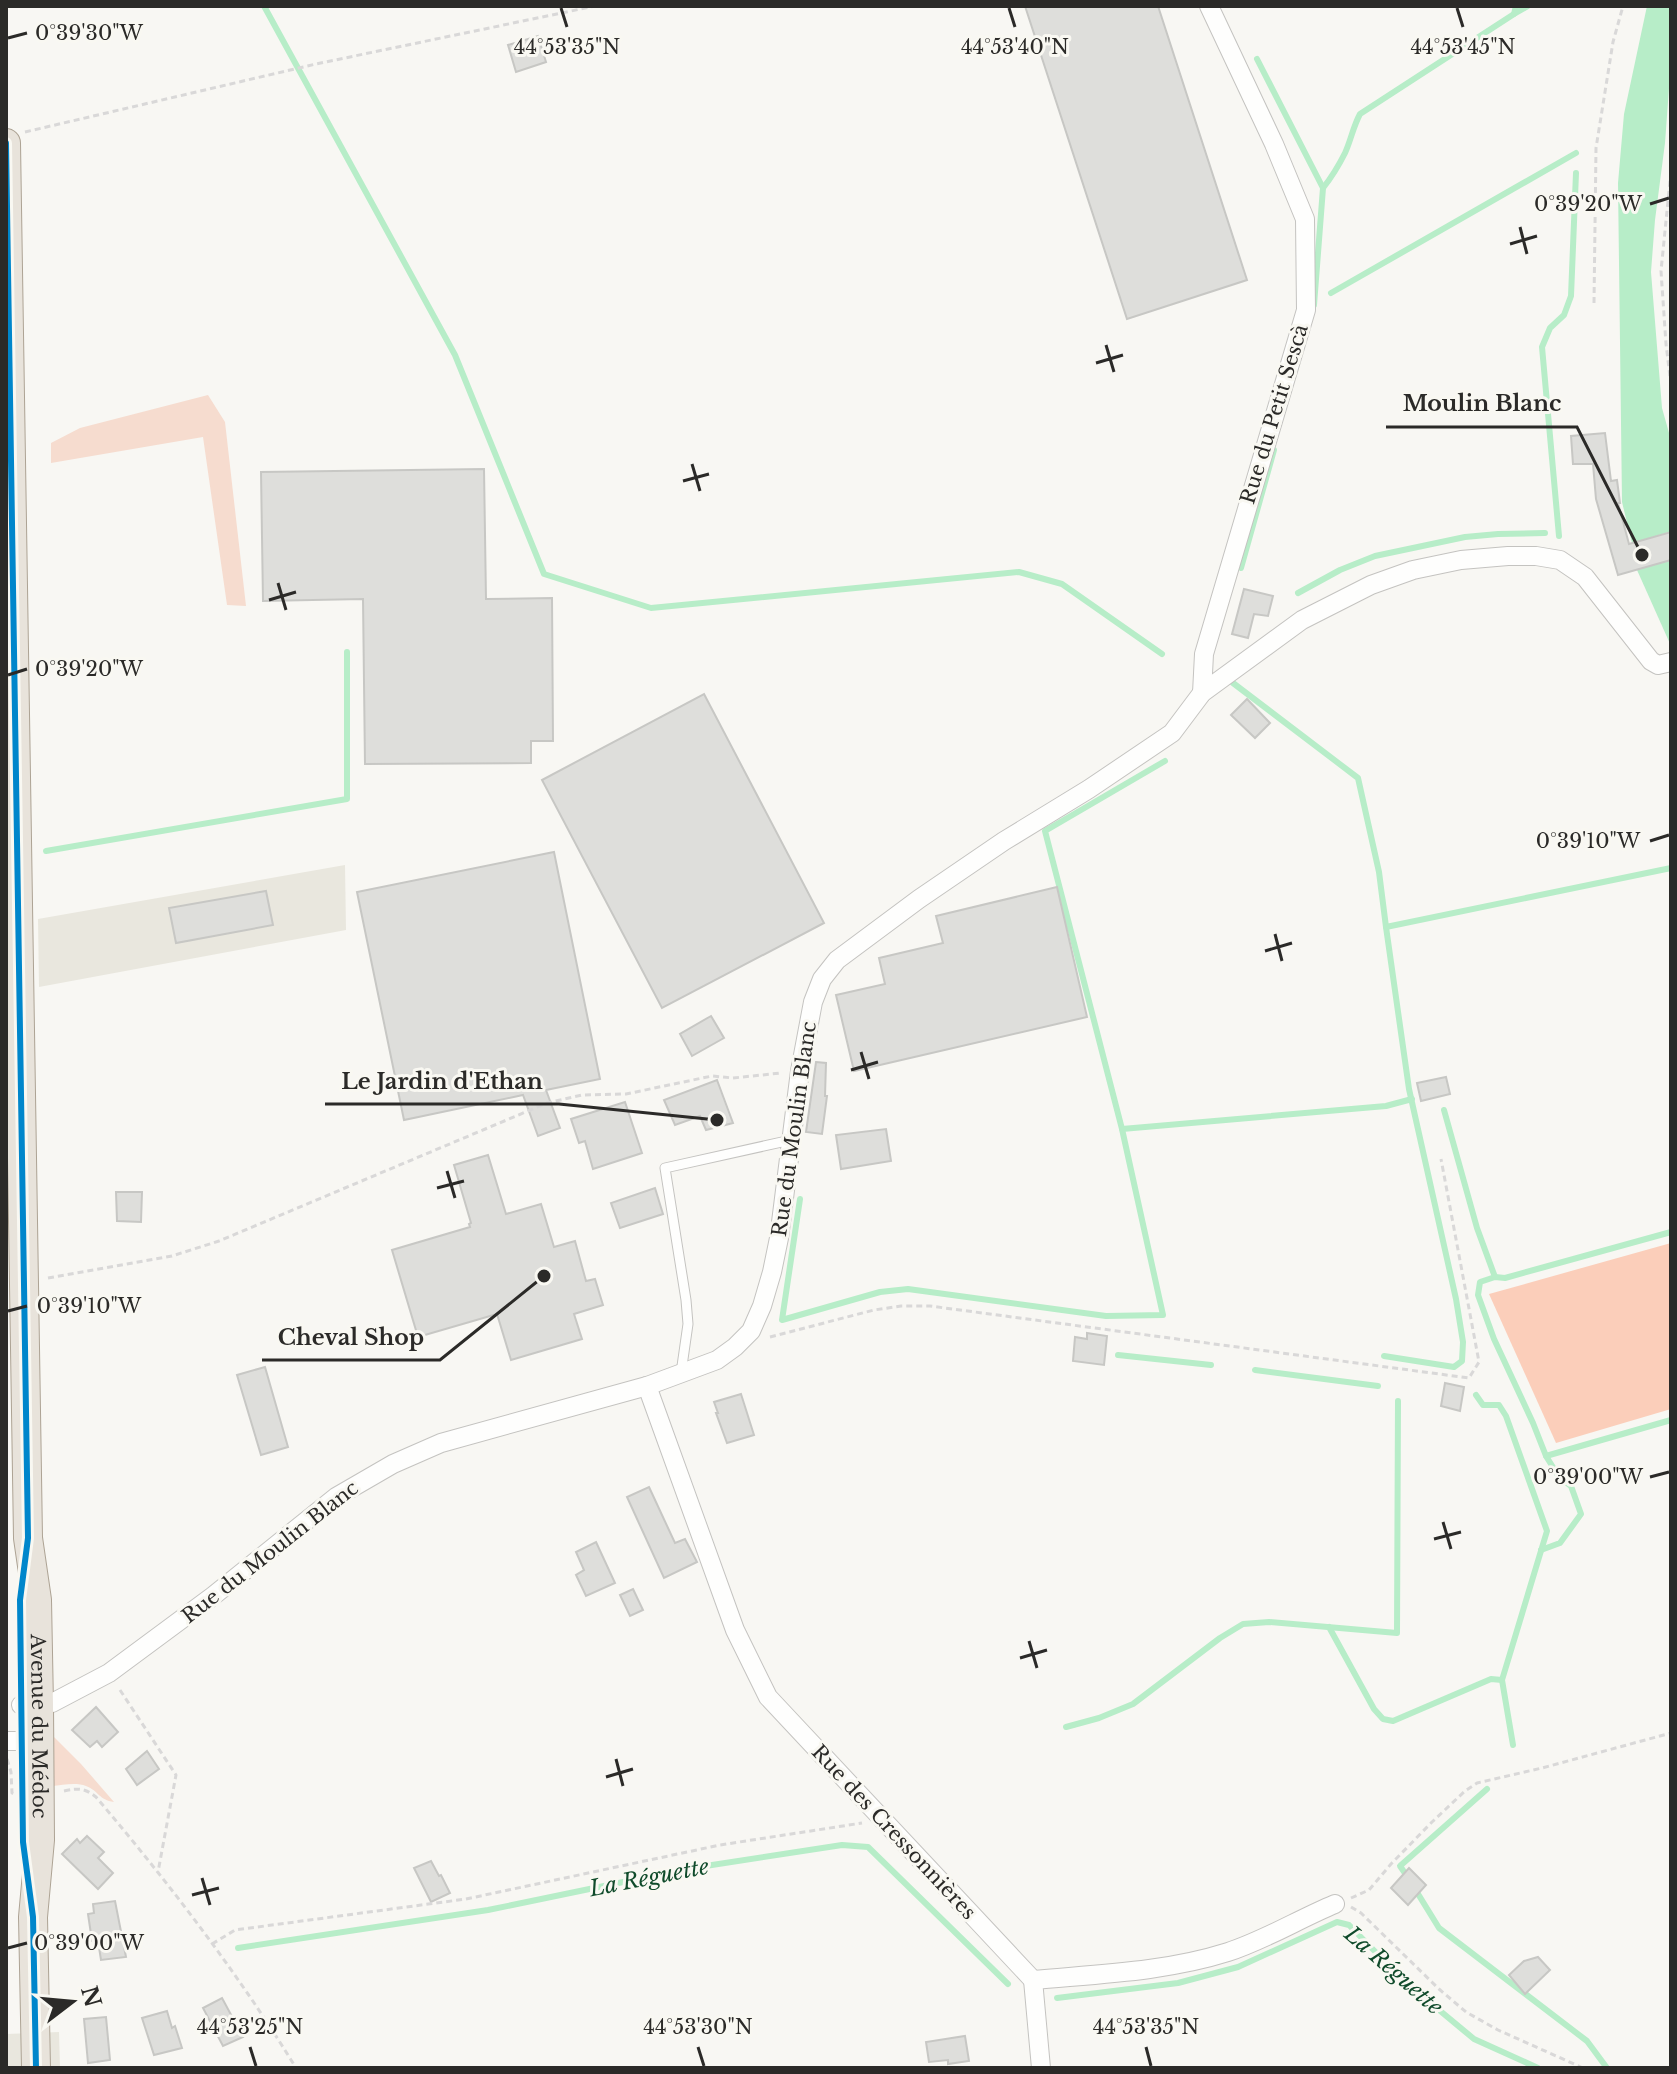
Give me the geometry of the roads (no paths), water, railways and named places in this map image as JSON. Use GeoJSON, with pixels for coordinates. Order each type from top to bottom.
{"type":"FeatureCollection","features":[{"type":"Feature","properties":{"kind":"main road","name":"Avenue du Médoc"},"geometry":{"type":"LineString","coordinates":[[10,147],[11,727],[28,1538],[37,1600],[30,1705],[22,1741],[40,1840],[33,1917],[36,2068]]}},
{"type":"Feature","properties":{"kind":"street","name":"Rue du Petit Sescà"},"geometry":{"type":"LineString","coordinates":[[1202,693],[1204,654],[1306,310],[1305,219],[1274,144],[1209,6]]}},
{"type":"Feature","properties":{"kind":"street","name":"Rue du Moulin Blanc"},"geometry":{"type":"LineString","coordinates":[[30,1705],[59,1699],[109,1673],[213,1596],[336,1497],[373,1474],[441,1443],[647,1386],[717,1360],[735,1347],[751,1331],[772,1272],[800,1071],[813,1002],[822,979],[837,960],[919,899],[1172,733],[1202,693],[1302,620],[1371,585],[1413,570],[1461,560],[1536,556],[1560,560],[1575,569],[1593,585],[1651,661],[1658,665],[1671,662]]}},
{"type":"Feature","properties":{"kind":"street","name":"Rue des Cressonnières"},"geometry":{"type":"LineString","coordinates":[[647,1386],[735,1630],[768,1697],[1033,1980]]}},
{"type":"Feature","properties":{"kind":"street"},"geometry":{"type":"LineString","coordinates":[[1041,2068],[1033,1980],[1160,1968],[1196,1961],[1231,1951],[1335,1904]]}},
{"type":"Feature","properties":{"kind":"lane"},"geometry":{"type":"LineString","coordinates":[[681,1373],[688,1324],[665,1168],[791,1140]]}},
{"type":"Feature","properties":{"kind":"waterway"},"geometry":{"type":"LineString","coordinates":[[264,6],[455,355],[544,574],[651,608],[1019,572],[1062,584],[1162,654]]}},
{"type":"Feature","properties":{"kind":"waterway"},"geometry":{"type":"LineString","coordinates":[[1314,305],[1323,188],[1345,153],[1360,114],[1514,14],[1516,6]]}},
{"type":"Feature","properties":{"kind":"waterway"},"geometry":{"type":"LineString","coordinates":[[1514,14],[1528,6]]}},
{"type":"Feature","properties":{"kind":"waterway"},"geometry":{"type":"LineString","coordinates":[[1257,59],[1323,188]]}},
{"type":"Feature","properties":{"kind":"waterway"},"geometry":{"type":"LineString","coordinates":[[1331,293],[1576,153]]}},
{"type":"Feature","properties":{"kind":"waterway"},"geometry":{"type":"LineString","coordinates":[[1559,536],[1542,347],[1550,328],[1564,315],[1571,296],[1576,173]]}},
{"type":"Feature","properties":{"kind":"waterway"},"geometry":{"type":"LineString","coordinates":[[1241,568],[1274,450]]}},
{"type":"Feature","properties":{"kind":"waterway"},"geometry":{"type":"LineString","coordinates":[[1298,593],[1340,570],[1375,556],[1465,537],[1545,533]]}},
{"type":"Feature","properties":{"kind":"waterway"},"geometry":{"type":"LineString","coordinates":[[46,851],[347,799],[347,652]]}},
{"type":"Feature","properties":{"kind":"waterway"},"geometry":{"type":"LineString","coordinates":[[1233,683],[1358,778],[1379,872],[1386,927]]}},
{"type":"Feature","properties":{"kind":"waterway"},"geometry":{"type":"LineString","coordinates":[[1122,1129],[1045,831],[1165,761]]}},
{"type":"Feature","properties":{"kind":"waterway"},"geometry":{"type":"LineString","coordinates":[[1384,1356],[1454,1367],[1462,1361],[1463,1342],[1409,1089],[1386,927],[1671,868]]}},
{"type":"Feature","properties":{"kind":"waterway"},"geometry":{"type":"LineString","coordinates":[[800,1199],[782,1320],[880,1292],[908,1289],[1106,1316],[1163,1315],[1122,1129],[1386,1106],[1412,1099]]}},
{"type":"Feature","properties":{"kind":"waterway"},"geometry":{"type":"LineString","coordinates":[[1444,1110],[1477,1228],[1495,1277]]}},
{"type":"Feature","properties":{"kind":"waterway"},"geometry":{"type":"LineString","coordinates":[[1541,1550],[1560,1543],[1581,1514],[1571,1486],[1559,1477],[1546,1456],[1494,1339],[1478,1295],[1480,1282],[1495,1277],[1505,1278],[1671,1232]]}},
{"type":"Feature","properties":{"kind":"waterway"},"geometry":{"type":"LineString","coordinates":[[1118,1355],[1211,1365]]}},
{"type":"Feature","properties":{"kind":"waterway"},"geometry":{"type":"LineString","coordinates":[[1255,1370],[1378,1386]]}},
{"type":"Feature","properties":{"kind":"waterway"},"geometry":{"type":"LineString","coordinates":[[1476,1395],[1483,1405],[1499,1405],[1506,1416],[1547,1531],[1502,1680],[1513,1745]]}},
{"type":"Feature","properties":{"kind":"waterway"},"geometry":{"type":"LineString","coordinates":[[1066,1727],[1133,1704],[1243,1624],[1269,1622],[1397,1633],[1398,1401]]}},
{"type":"Feature","properties":{"kind":"waterway"},"geometry":{"type":"LineString","coordinates":[[1546,1456],[1671,1420]]}},
{"type":"Feature","properties":{"kind":"waterway"},"geometry":{"type":"LineString","coordinates":[[1329,1627],[1374,1709],[1383,1719],[1393,1721],[1491,1679],[1502,1680]]}},
{"type":"Feature","properties":{"kind":"waterway"},"geometry":{"type":"LineString","coordinates":[[1409,1879],[1400,1866],[1487,1789]]}},
{"type":"Feature","properties":{"kind":"waterway","name":"La Réguette"},"geometry":{"type":"LineString","coordinates":[[238,1948],[488,1910],[686,1869],[842,1845],[868,1847],[1008,1984]]}},
{"type":"Feature","properties":{"kind":"waterway"},"geometry":{"type":"LineString","coordinates":[[1415,1889],[1439,1928],[1587,2041],[1607,2068]]}},
{"type":"Feature","properties":{"kind":"waterway","name":"La Réguette"},"geometry":{"type":"LineString","coordinates":[[1057,1998],[1178,1983],[1238,1967],[1337,1922],[1349,1925],[1403,1980],[1474,2039],[1538,2068]]}},
{"type":"Feature","properties":{"kind":"place","name":"Moulin Blanc"},"geometry":{"type":"Point","coordinates":[1642,555]}},
{"type":"Feature","properties":{"kind":"place","name":"Le Jardin d'Ethan"},"geometry":{"type":"Point","coordinates":[717,1120]}},
{"type":"Feature","properties":{"kind":"place","name":"Cheval Shop"},"geometry":{"type":"Point","coordinates":[544,1276]}}]}
